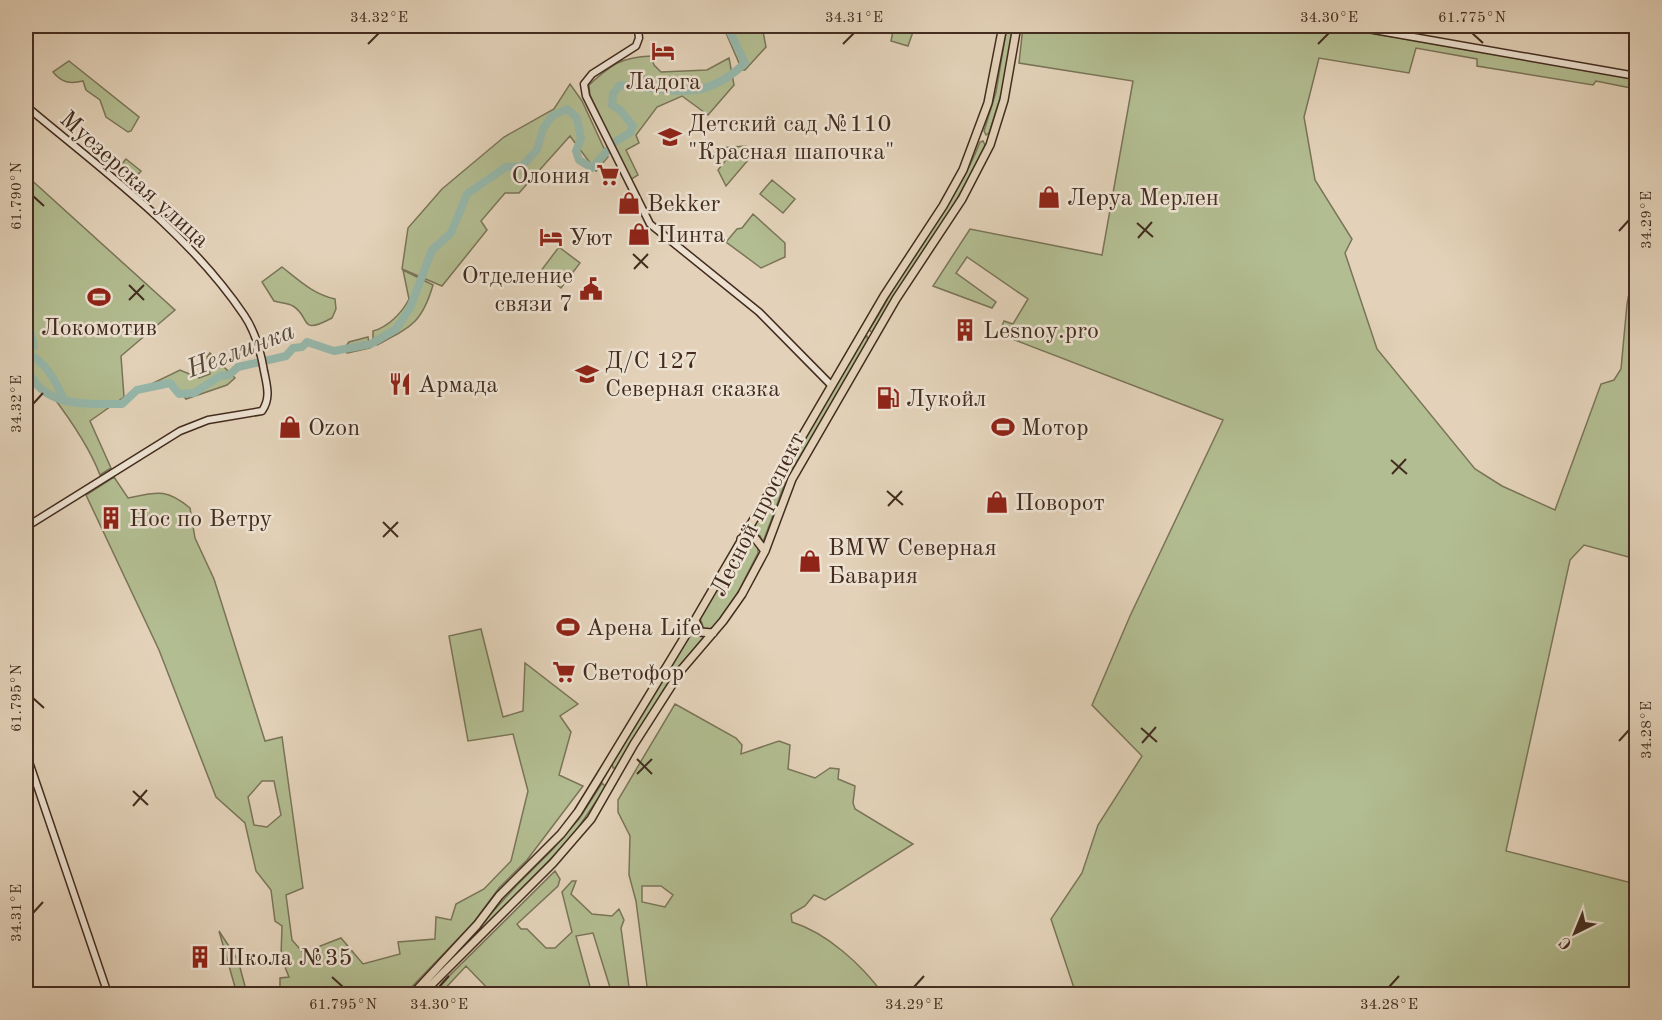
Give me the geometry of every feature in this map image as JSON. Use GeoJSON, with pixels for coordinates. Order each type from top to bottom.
{"type":"FeatureCollection","features":[{"type":"Feature","properties":{"kind":"main road"},"geometry":{"type":"LineString","coordinates":[[629,26],[638,30],[639,38],[636,46],[592,75],[584,84],[586,96],[638,204],[650,224],[759,312],[831,385]]}},
{"type":"Feature","properties":{"kind":"main road","name":"Лесной проспект"},"geometry":{"type":"LineString","coordinates":[[413,994],[477,925],[499,896],[561,834],[599,778],[695,620],[862,333],[947,199],[980,131],[994,82],[1003,26]]}},
{"type":"Feature","properties":{"kind":"main road","name":"Лесной проспект"},"geometry":{"type":"LineString","coordinates":[[422,994],[444,975],[571,843],[591,819],[682,669],[742,594],[765,551],[792,480],[908,279],[962,199],[990,145],[1004,100],[1017,26]]}},
{"type":"Feature","properties":{"kind":"main road"},"geometry":{"type":"LineString","coordinates":[[1351,26],[1636,76]]}},
{"type":"Feature","properties":{"kind":"main road","name":"Муезерская улица"},"geometry":{"type":"LineString","coordinates":[[26,106],[176,234],[245,316],[261,356],[268,402],[262,411],[192,426],[26,527]]}},
{"type":"Feature","properties":{"kind":"main road"},"geometry":{"type":"LineString","coordinates":[[980,131],[986,136],[993,135]]}},
{"type":"Feature","properties":{"kind":"main road"},"geometry":{"type":"LineString","coordinates":[[976,140],[984,139],[990,145]]}},
{"type":"Feature","properties":{"kind":"main road"},"geometry":{"type":"LineString","coordinates":[[862,333],[871,333],[873,339]]}},
{"type":"Feature","properties":{"kind":"main road"},"geometry":{"type":"LineString","coordinates":[[780,473],[784,478],[792,480]]}},
{"type":"Feature","properties":{"kind":"main road"},"geometry":{"type":"LineString","coordinates":[[741,539],[754,538],[765,551]]}},
{"type":"Feature","properties":{"kind":"main road"},"geometry":{"type":"LineString","coordinates":[[695,620],[700,632],[713,633]]}},
{"type":"Feature","properties":{"kind":"main road"},"geometry":{"type":"LineString","coordinates":[[26,753],[108,994]]}},
{"type":"Feature","properties":{"kind":"main road"},"geometry":{"type":"LineString","coordinates":[[607,764],[619,772]]}},
{"type":"Feature","properties":{"kind":"main road"},"geometry":{"type":"LineString","coordinates":[[599,778],[612,785]]}},
{"type":"Feature","properties":{"kind":"main road"},"geometry":{"type":"LineString","coordinates":[[432,994],[444,975]]}},
{"type":"Feature","properties":{"kind":"green space"},"geometry":{"type":"Polygon","coordinates":[[[723,26],[762,26],[766,47],[745,70],[742,70],[723,26]]]}},
{"type":"Feature","properties":{"kind":"green space"},"geometry":{"type":"Polygon","coordinates":[[[894,26],[915,26],[908,46],[891,41],[894,26]]]}},
{"type":"Feature","properties":{"kind":"green space"},"geometry":{"type":"Polygon","coordinates":[[[1007,26],[1013,26],[1003,89],[989,133],[986,135],[984,131],[996,92],[1007,26]]]}},
{"type":"Feature","properties":{"kind":"green space"},"geometry":{"type":"Polygon","coordinates":[[[1023,26],[1330,26],[1636,79],[1636,89],[1596,81],[1593,85],[1477,66],[1477,59],[1416,48],[1409,73],[1319,58],[1304,117],[1315,180],[1352,239],[1345,253],[1377,349],[1475,469],[1502,486],[1555,510],[1601,384],[1614,380],[1621,369],[1627,304],[1636,256],[1636,559],[1584,545],[1570,560],[1506,851],[1636,884],[1636,994],[1076,994],[1051,919],[1082,873],[1098,825],[1142,756],[1092,705],[1130,616],[1223,420],[999,334],[1004,321],[1013,324],[1028,299],[967,257],[956,273],[996,302],[992,308],[933,286],[970,229],[1102,255],[1133,81],[1019,63],[1023,26]]]}},
{"type":"Feature","properties":{"kind":"green space"},"geometry":{"type":"Polygon","coordinates":[[[651,56],[654,65],[661,72],[707,70],[729,58],[734,85],[708,115],[682,96],[657,107],[636,135],[639,143],[626,150],[638,175],[630,180],[590,95],[589,85],[617,63],[632,58],[651,56]]]}},
{"type":"Feature","properties":{"kind":"green space"},"geometry":{"type":"Polygon","coordinates":[[[69,61],[139,117],[131,131],[128,132],[106,117],[100,100],[86,90],[83,81],[66,82],[53,72],[69,61]]]}},
{"type":"Feature","properties":{"kind":"green space"},"geometry":{"type":"Polygon","coordinates":[[[570,84],[582,101],[608,157],[596,171],[570,136],[519,193],[505,193],[481,221],[487,230],[442,286],[402,269],[408,228],[442,189],[504,137],[554,109],[570,84]]]}},
{"type":"Feature","properties":{"kind":"green space"},"geometry":{"type":"Polygon","coordinates":[[[983,141],[985,145],[960,194],[873,333],[869,330],[909,262],[957,189],[980,142],[983,141]]]}},
{"type":"Feature","properties":{"kind":"green space"},"geometry":{"type":"Polygon","coordinates":[[[746,146],[754,153],[726,186],[718,170],[725,161],[715,153],[718,148],[746,146]]]}},
{"type":"Feature","properties":{"kind":"green space"},"geometry":{"type":"Polygon","coordinates":[[[126,159],[141,171],[135,178],[120,166],[126,159]]]}},
{"type":"Feature","properties":{"kind":"green space"},"geometry":{"type":"Polygon","coordinates":[[[27,176],[175,310],[121,356],[124,397],[90,421],[111,468],[100,475],[85,443],[58,403],[48,391],[26,374],[27,176]]]}},
{"type":"Feature","properties":{"kind":"green space"},"geometry":{"type":"Polygon","coordinates":[[[772,180],[795,199],[783,213],[760,194],[772,180]]]}},
{"type":"Feature","properties":{"kind":"green space"},"geometry":{"type":"Polygon","coordinates":[[[753,214],[785,243],[785,257],[761,268],[726,242],[753,214]]]}},
{"type":"Feature","properties":{"kind":"green space"},"geometry":{"type":"Polygon","coordinates":[[[559,247],[580,263],[561,288],[540,272],[559,247]]]}},
{"type":"Feature","properties":{"kind":"green space"},"geometry":{"type":"Polygon","coordinates":[[[282,267],[313,290],[335,299],[336,309],[332,318],[310,325],[293,306],[274,301],[262,282],[282,267]]]}},
{"type":"Feature","properties":{"kind":"green space"},"geometry":{"type":"Polygon","coordinates":[[[403,270],[433,285],[429,298],[414,322],[377,345],[373,338],[373,331],[394,319],[409,299],[403,270]]]}},
{"type":"Feature","properties":{"kind":"green space"},"geometry":{"type":"Polygon","coordinates":[[[867,336],[868,342],[791,472],[787,473],[786,470],[853,355],[863,338],[867,336]]]}},
{"type":"Feature","properties":{"kind":"green space"},"geometry":{"type":"Polygon","coordinates":[[[368,337],[370,348],[347,353],[346,346],[349,342],[368,337]]]}},
{"type":"Feature","properties":{"kind":"green space"},"geometry":{"type":"Polygon","coordinates":[[[210,353],[235,378],[227,385],[186,399],[171,381],[151,388],[149,385],[180,370],[199,378],[210,374],[207,357],[210,353]]]}},
{"type":"Feature","properties":{"kind":"green space"},"geometry":{"type":"Polygon","coordinates":[[[114,477],[128,498],[161,493],[174,497],[190,508],[195,538],[214,579],[265,741],[282,737],[303,888],[286,895],[292,940],[313,964],[320,946],[341,938],[363,964],[400,954],[398,942],[435,939],[436,917],[451,920],[456,904],[484,889],[511,861],[528,791],[513,734],[468,741],[449,636],[481,629],[503,717],[523,711],[525,663],[578,704],[560,716],[571,732],[559,775],[583,786],[527,860],[499,888],[474,922],[405,994],[280,994],[280,978],[289,977],[281,957],[282,926],[275,921],[271,890],[256,871],[245,823],[216,797],[159,650],[86,495],[114,477]],[[262,781],[248,797],[254,825],[267,827],[281,815],[274,781],[262,781]]]}},
{"type":"Feature","properties":{"kind":"green space"},"geometry":{"type":"Polygon","coordinates":[[[781,481],[785,483],[763,542],[760,536],[750,533],[781,481]]]}},
{"type":"Feature","properties":{"kind":"green space"},"geometry":{"type":"Polygon","coordinates":[[[750,540],[758,546],[758,553],[737,594],[715,627],[711,630],[704,629],[700,618],[741,545],[750,540]]]}},
{"type":"Feature","properties":{"kind":"green space"},"geometry":{"type":"Polygon","coordinates":[[[692,630],[704,637],[675,671],[617,768],[613,768],[612,763],[692,630]]]}},
{"type":"Feature","properties":{"kind":"green space"},"geometry":{"type":"Polygon","coordinates":[[[675,704],[736,738],[742,745],[741,754],[779,741],[790,745],[788,769],[815,778],[830,768],[839,769],[838,779],[855,786],[853,803],[855,809],[913,844],[825,900],[814,895],[805,906],[791,914],[792,922],[818,934],[843,951],[865,972],[883,994],[648,994],[636,901],[629,875],[630,836],[618,812],[618,800],[675,704]],[[642,886],[642,902],[665,907],[673,895],[661,886],[642,886]]]}},
{"type":"Feature","properties":{"kind":"green space"},"geometry":{"type":"Polygon","coordinates":[[[602,783],[606,787],[571,838],[418,994],[552,850],[579,819],[602,783]]]}},
{"type":"Feature","properties":{"kind":"green space"},"geometry":{"type":"Polygon","coordinates":[[[555,871],[560,879],[558,886],[517,924],[521,929],[527,929],[546,948],[555,948],[572,932],[562,892],[572,881],[576,881],[571,894],[592,914],[612,916],[619,909],[624,920],[621,928],[630,994],[612,994],[593,933],[576,936],[592,994],[493,994],[466,966],[440,994],[435,994],[442,983],[555,871]]]}},
{"type":"Feature","properties":{"kind":"green space"},"geometry":{"type":"Polygon","coordinates":[[[219,931],[238,960],[246,990],[241,994],[237,994],[219,931]]]}},
{"type":"Feature","properties":{"kind":"waterway","name":"Неглинка"},"geometry":{"type":"LineString","coordinates":[[26,314],[34,346],[26,352],[31,376],[48,394],[59,399],[84,404],[122,404],[137,390],[170,383],[179,394],[194,393],[220,376],[229,375],[238,367],[286,356],[293,348],[302,347],[307,342],[334,351],[371,344],[396,329],[410,308],[432,250],[451,233],[467,194],[506,167],[522,166],[537,150],[543,129],[552,116],[567,109],[577,118],[581,139],[576,151],[579,160],[592,168],[616,141],[630,133],[633,126],[620,110],[612,105],[613,94],[620,85],[672,91],[701,89],[729,76],[745,63],[727,26]]}},
{"type":"Feature","properties":{"kind":"waterway"},"geometry":{"type":"LineString","coordinates":[[26,352],[49,372],[64,400]]}},
{"type":"Feature","properties":{"kind":"railway"},"geometry":{"type":"LineString","coordinates":[[26,506],[30,505]]}},
{"type":"Feature","properties":{"kind":"place","name":"Ладога"},"geometry":{"type":"Point","coordinates":[663,51]}},
{"type":"Feature","properties":{"kind":"place","name":"Детский сад №110 \"Красная шапочка\""},"geometry":{"type":"Point","coordinates":[670,137]}},
{"type":"Feature","properties":{"kind":"place","name":"Олония"},"geometry":{"type":"Point","coordinates":[608,175]}},
{"type":"Feature","properties":{"kind":"place","name":"Леруа Мерлен"},"geometry":{"type":"Point","coordinates":[1049,197]}},
{"type":"Feature","properties":{"kind":"place","name":"Bekker"},"geometry":{"type":"Point","coordinates":[629,203]}},
{"type":"Feature","properties":{"kind":"place","name":"Пинта"},"geometry":{"type":"Point","coordinates":[639,234]}},
{"type":"Feature","properties":{"kind":"place","name":"Уют"},"geometry":{"type":"Point","coordinates":[551,237]}},
{"type":"Feature","properties":{"kind":"place","name":"Отделение связи 7"},"geometry":{"type":"Point","coordinates":[591,289]}},
{"type":"Feature","properties":{"kind":"place","name":"Локомотив"},"geometry":{"type":"Point","coordinates":[99,297]}},
{"type":"Feature","properties":{"kind":"place","name":"Lesnoy.pro"},"geometry":{"type":"Point","coordinates":[965,330]}},
{"type":"Feature","properties":{"kind":"place","name":"Д/С 127 Северная сказка"},"geometry":{"type":"Point","coordinates":[587,374]}},
{"type":"Feature","properties":{"kind":"place","name":"Армада"},"geometry":{"type":"Point","coordinates":[400,384]}},
{"type":"Feature","properties":{"kind":"place","name":"Лукойл"},"geometry":{"type":"Point","coordinates":[888,398]}},
{"type":"Feature","properties":{"kind":"place","name":"Ozon"},"geometry":{"type":"Point","coordinates":[290,427]}},
{"type":"Feature","properties":{"kind":"place","name":"Мотор"},"geometry":{"type":"Point","coordinates":[1003,427]}},
{"type":"Feature","properties":{"kind":"place","name":"Поворот"},"geometry":{"type":"Point","coordinates":[997,502]}},
{"type":"Feature","properties":{"kind":"place","name":"Нос по Ветру"},"geometry":{"type":"Point","coordinates":[111,518]}},
{"type":"Feature","properties":{"kind":"place","name":"BMW Северная Бавария"},"geometry":{"type":"Point","coordinates":[810,561]}},
{"type":"Feature","properties":{"kind":"place","name":"Арена Life"},"geometry":{"type":"Point","coordinates":[568,627]}},
{"type":"Feature","properties":{"kind":"place","name":"Светофор"},"geometry":{"type":"Point","coordinates":[564,672]}},
{"type":"Feature","properties":{"kind":"place","name":"Школа №35"},"geometry":{"type":"Point","coordinates":[200,957]}}]}
